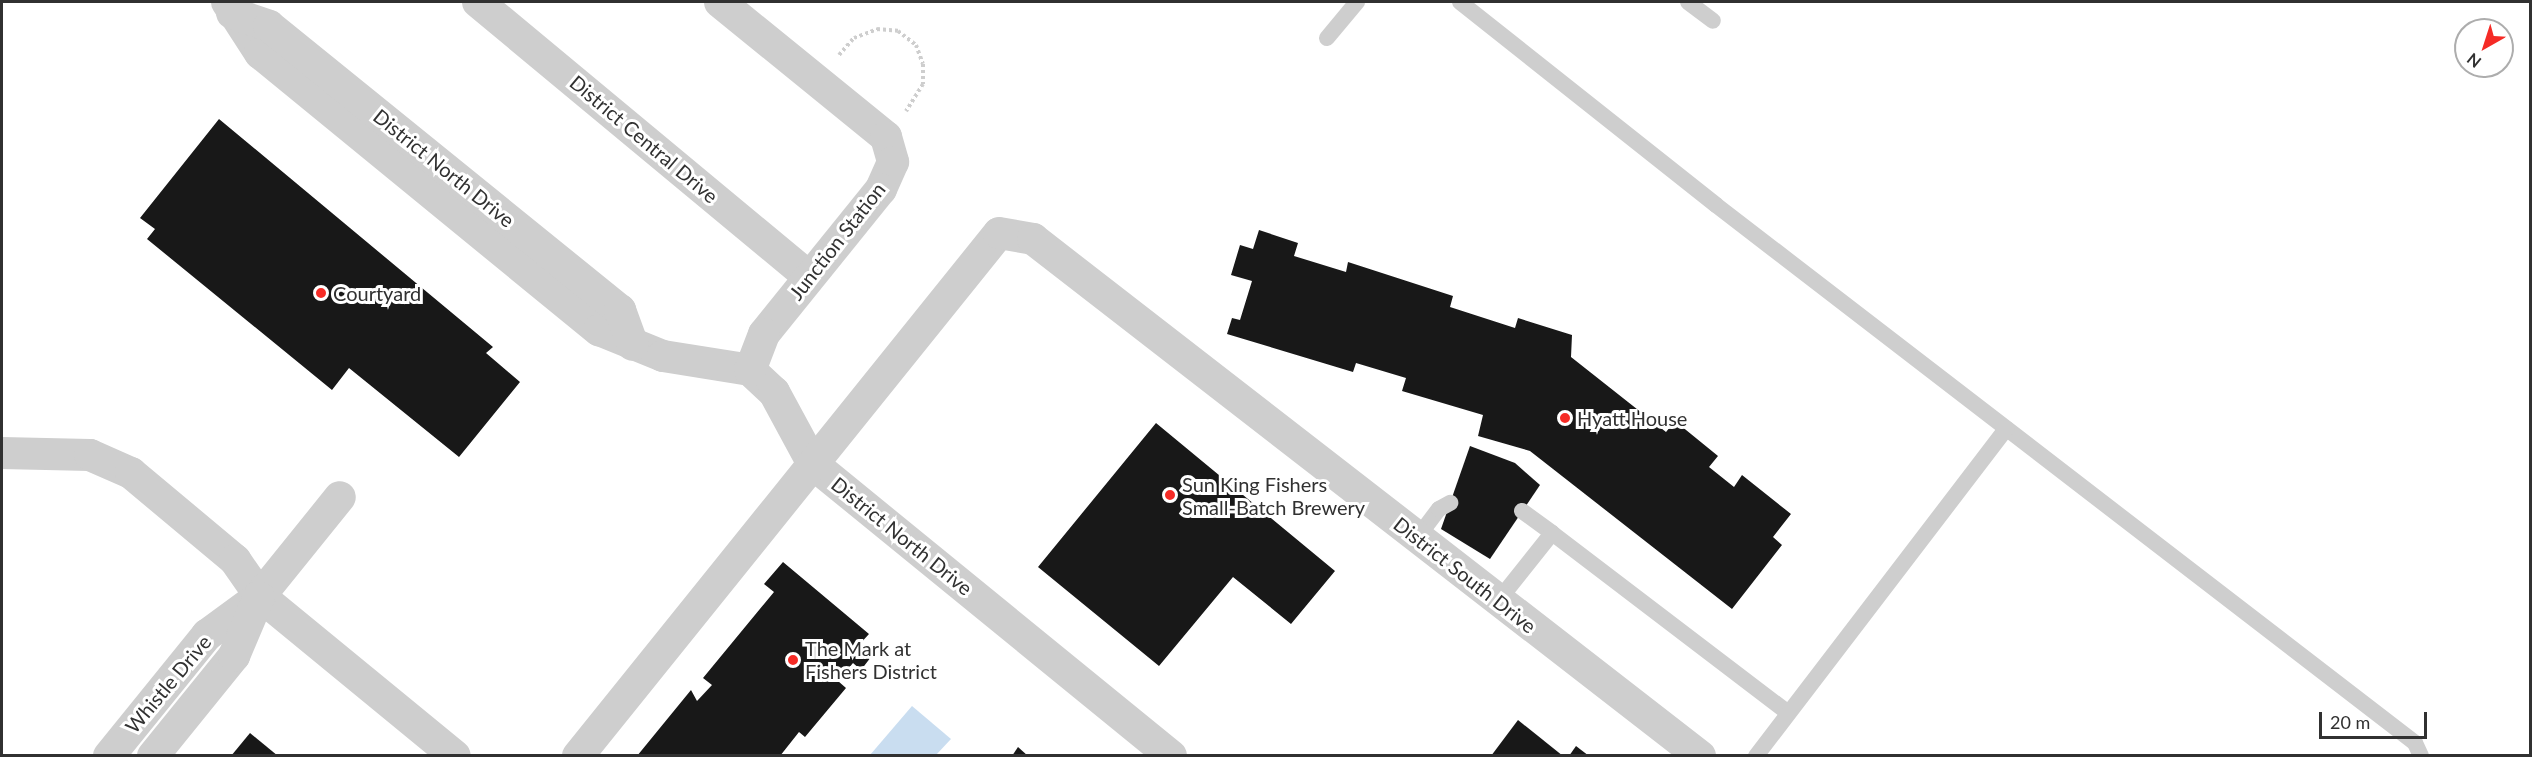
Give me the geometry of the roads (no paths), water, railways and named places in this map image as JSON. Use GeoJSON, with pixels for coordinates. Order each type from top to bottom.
{"type":"FeatureCollection","features":[{"type":"Feature","properties":{"kind":"street","name":"District Central Drive"},"geometry":{"type":"LineString","coordinates":[[478,2],[809,277]]}},
{"type":"Feature","properties":{"kind":"street","name":"Junction Station"},"geometry":{"type":"LineString","coordinates":[[720,2],[886,137],[893,162],[881,189],[764,334],[750,370]]}},
{"type":"Feature","properties":{"kind":"street","name":"District North Drive"},"geometry":{"type":"LineString","coordinates":[[230,8],[269,26],[620,310],[633,345],[663,356],[750,370],[774,392],[813,464],[1171,756]]}},
{"type":"Feature","properties":{"kind":"street","name":"District South Drive"},"geometry":{"type":"LineString","coordinates":[[813,464],[999,233],[1033,239],[1700,756]]}},
{"type":"Feature","properties":{"kind":"street"},"geometry":{"type":"LineString","coordinates":[[2,453],[90,455],[131,473],[235,560],[260,596],[455,756]]}},
{"type":"Feature","properties":{"kind":"street"},"geometry":{"type":"LineString","coordinates":[[578,756],[813,464]]}},
{"type":"Feature","properties":{"kind":"street","name":"Whistle Drive"},"geometry":{"type":"LineString","coordinates":[[109,756],[207,635],[260,596],[340,497]]}},
{"type":"Feature","properties":{"kind":"street","name":"Whistle Drive"},"geometry":{"type":"LineString","coordinates":[[153,756],[234,656],[260,596]]}},
{"type":"Feature","properties":{"kind":"lane"},"geometry":{"type":"LineString","coordinates":[[1327,38],[1357,2]]}},
{"type":"Feature","properties":{"kind":"lane"},"geometry":{"type":"LineString","coordinates":[[1460,2],[2006,429],[2415,743],[2421,756]]}},
{"type":"Feature","properties":{"kind":"lane"},"geometry":{"type":"LineString","coordinates":[[1688,2],[1713,21]]}},
{"type":"Feature","properties":{"kind":"lane"},"geometry":{"type":"LineString","coordinates":[[1756,756],[2006,429]]}},
{"type":"Feature","properties":{"kind":"lane"},"geometry":{"type":"LineString","coordinates":[[1417,538],[1439,509],[1450,504]]}},
{"type":"Feature","properties":{"kind":"lane"},"geometry":{"type":"LineString","coordinates":[[1522,511],[1788,713]]}},
{"type":"Feature","properties":{"kind":"lane"},"geometry":{"type":"LineString","coordinates":[[1498,601],[1552,533]]}},
{"type":"Feature","properties":{"kind":"water"},"geometry":{"type":"Polygon","coordinates":[[[912,706],[951,739],[936,755],[870,755],[912,706]]]}},
{"type":"Feature","properties":{"kind":"place","name":"Courtyard"},"geometry":{"type":"Point","coordinates":[321,293]}},
{"type":"Feature","properties":{"kind":"place","name":"Hyatt House"},"geometry":{"type":"Point","coordinates":[1565,418]}},
{"type":"Feature","properties":{"kind":"place","name":"Sun King Fishers Small-Batch Brewery"},"geometry":{"type":"Point","coordinates":[1170,495]}},
{"type":"Feature","properties":{"kind":"place","name":"The Mark at Fishers District"},"geometry":{"type":"Point","coordinates":[793,660]}}]}
